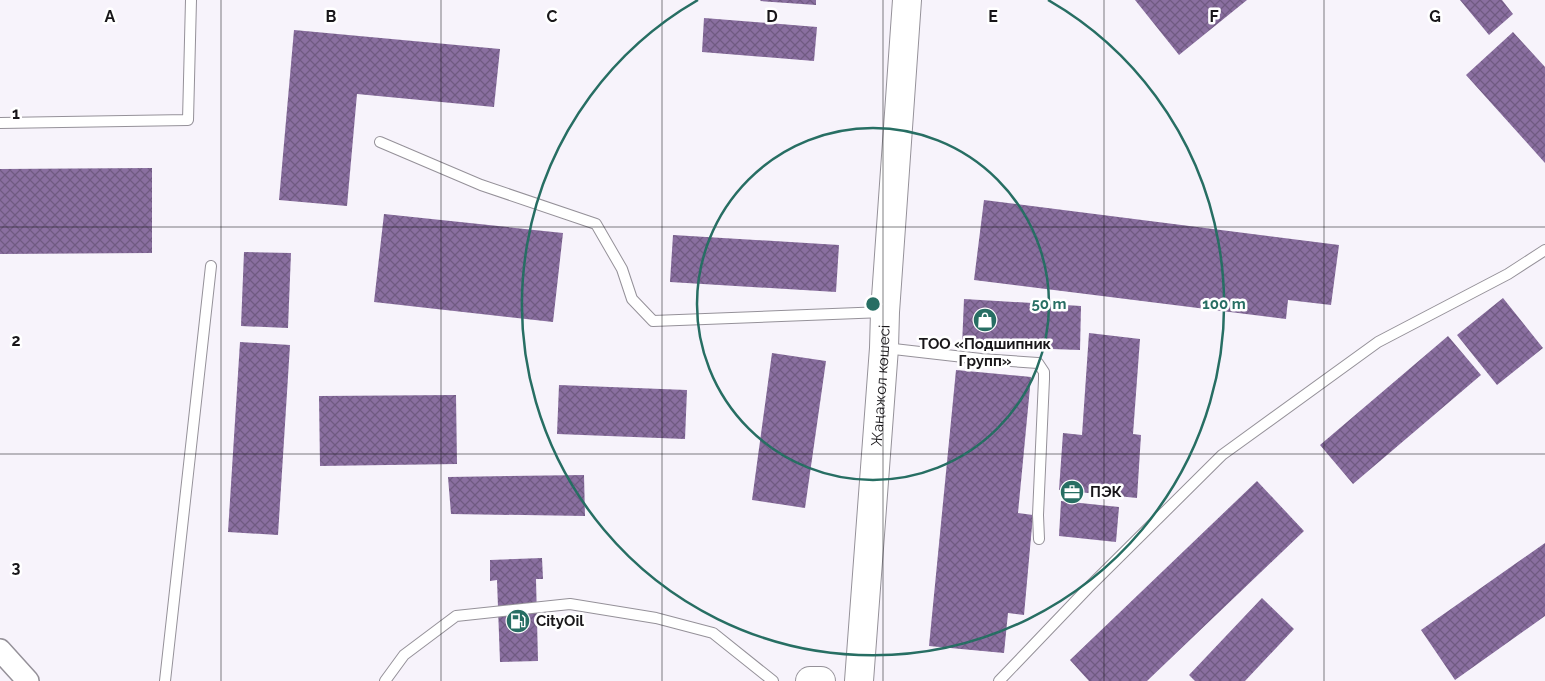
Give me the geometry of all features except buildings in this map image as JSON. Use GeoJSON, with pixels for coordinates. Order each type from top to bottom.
{"type":"FeatureCollection","features":[{"type":"Feature","properties":{"kind":"main road","name":"Жаңажол көшесі"},"geometry":{"type":"LineString","coordinates":[[859,681],[884,348],[906,0]]}},
{"type":"Feature","properties":{"kind":"main road"},"geometry":{"type":"LineString","coordinates":[[810,681],[821,681]]}},
{"type":"Feature","properties":{"kind":"street"},"geometry":{"type":"LineString","coordinates":[[0,650],[28,681]]}},
{"type":"Feature","properties":{"kind":"lane"},"geometry":{"type":"LineString","coordinates":[[0,123],[188,120],[191,0]]}},
{"type":"Feature","properties":{"kind":"lane"},"geometry":{"type":"LineString","coordinates":[[380,142],[481,186],[596,224],[622,269],[632,300],[653,321],[885,312]]}},
{"type":"Feature","properties":{"kind":"lane"},"geometry":{"type":"LineString","coordinates":[[999,681],[1088,588],[1222,455],[1378,342],[1508,274],[1545,250]]}},
{"type":"Feature","properties":{"kind":"lane"},"geometry":{"type":"LineString","coordinates":[[165,681],[211,266]]}},
{"type":"Feature","properties":{"kind":"lane"},"geometry":{"type":"LineString","coordinates":[[884,348],[981,359],[1038,363],[1042,367],[1044,379],[1038,515],[1039,539]]}},
{"type":"Feature","properties":{"kind":"lane"},"geometry":{"type":"LineString","coordinates":[[386,681],[404,655],[456,616],[570,604],[656,618],[713,632],[773,681]]}},
{"type":"Feature","properties":{"kind":"place","name":"ТОО «Подшипник Групп»"},"geometry":{"type":"Point","coordinates":[985,320]}},
{"type":"Feature","properties":{"kind":"place","name":"ПЭК"},"geometry":{"type":"Point","coordinates":[1072,492]}},
{"type":"Feature","properties":{"kind":"place","name":"CityOil"},"geometry":{"type":"Point","coordinates":[518,621]}}]}
